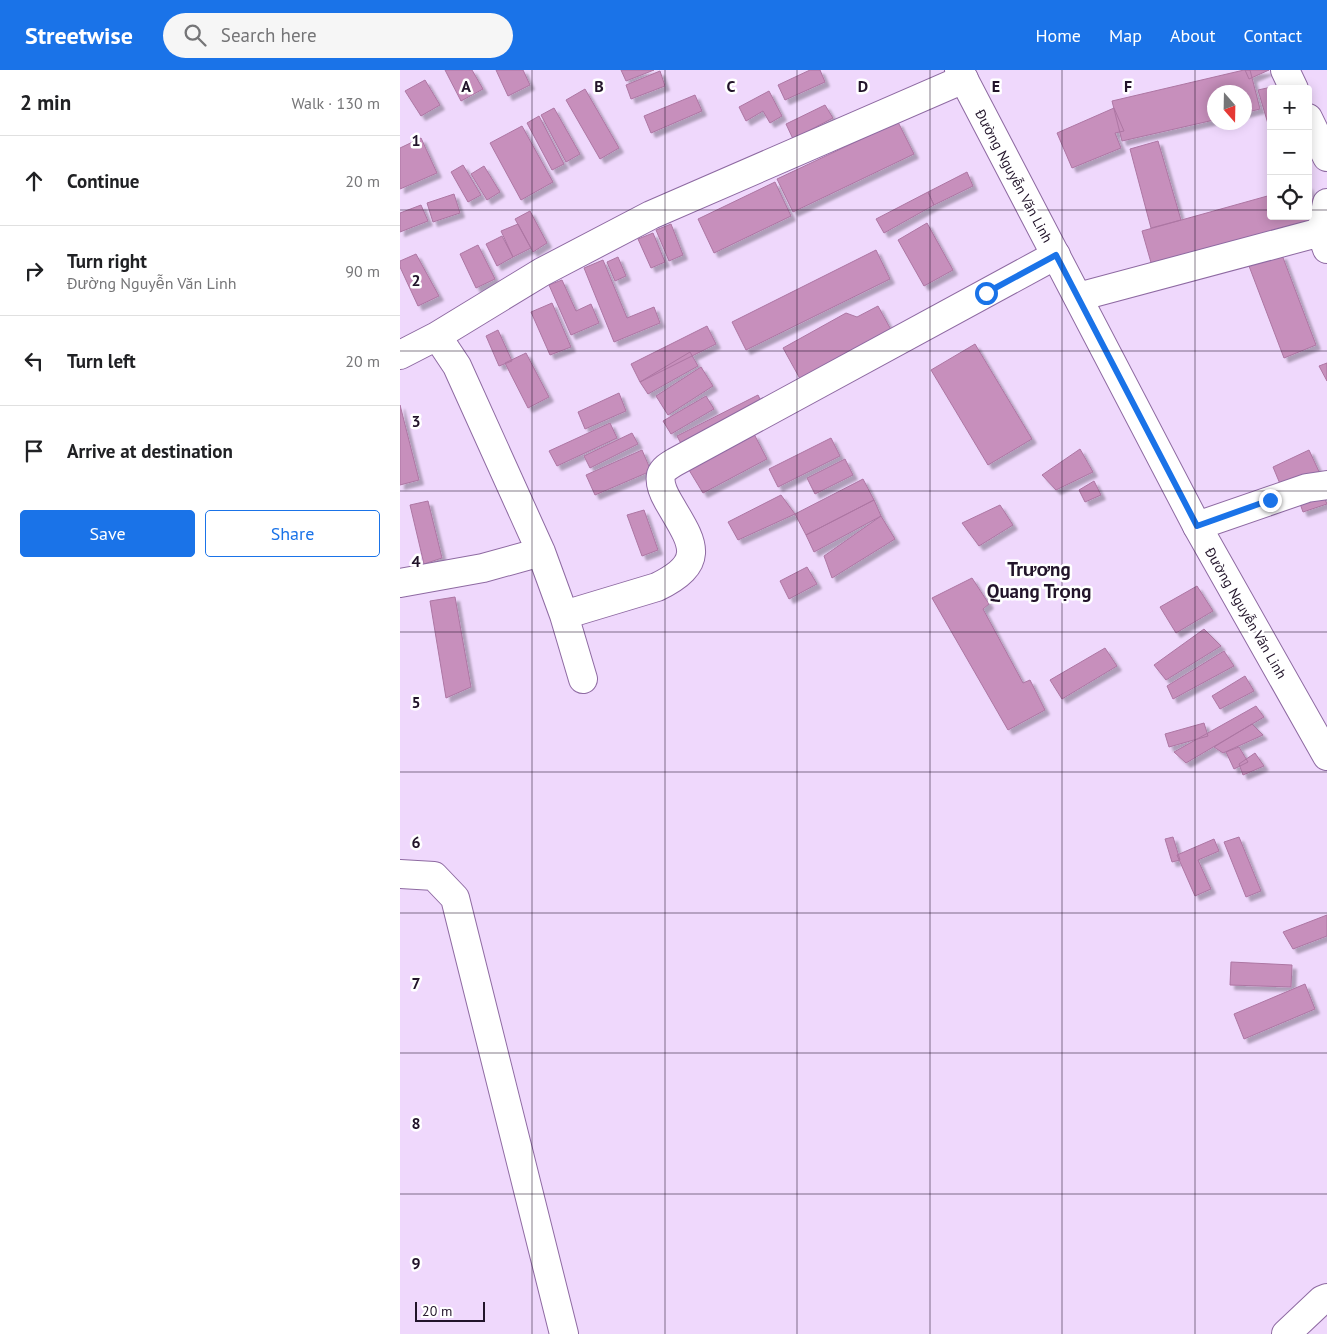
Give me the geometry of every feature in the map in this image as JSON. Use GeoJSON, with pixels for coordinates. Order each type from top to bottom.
{"type":"FeatureCollection","features":[{"type":"Feature","properties":{"kind":"street"},"geometry":{"type":"LineString","coordinates":[[1285,70],[1292,85]]}},
{"type":"Feature","properties":{"kind":"street"},"geometry":{"type":"LineString","coordinates":[[400,355],[437,336],[542,272],[651,215],[961,74]]}},
{"type":"Feature","properties":{"kind":"street","name":"Đường Nguyễn Văn Linh"},"geometry":{"type":"LineString","coordinates":[[961,74],[1197,526],[1327,756]]}},
{"type":"Feature","properties":{"kind":"street"},"geometry":{"type":"LineString","coordinates":[[1312,126],[1327,157]]}},
{"type":"Feature","properties":{"kind":"street"},"geometry":{"type":"LineString","coordinates":[[1078,297],[1324,241],[1327,203]]}},
{"type":"Feature","properties":{"kind":"street"},"geometry":{"type":"LineString","coordinates":[[564,615],[657,587],[670,580],[688,563],[691,554],[690,540],[666,497],[662,486],[661,475],[665,468],[1056,255]]}},
{"type":"Feature","properties":{"kind":"street"},"geometry":{"type":"LineString","coordinates":[[437,336],[456,366],[541,552],[564,615],[583,680]]}},
{"type":"Feature","properties":{"kind":"street"},"geometry":{"type":"LineString","coordinates":[[1197,526],[1307,488],[1327,485]]}},
{"type":"Feature","properties":{"kind":"street"},"geometry":{"type":"LineString","coordinates":[[400,583],[483,568],[541,552]]}},
{"type":"Feature","properties":{"kind":"street"},"geometry":{"type":"LineString","coordinates":[[400,874],[434,876],[455,898],[564,1334]]}},
{"type":"Feature","properties":{"kind":"street"},"geometry":{"type":"LineString","coordinates":[[1286,1334],[1322,1300],[1327,1298]]}},
{"type":"Feature","properties":{"kind":"building"},"geometry":{"type":"Polygon","coordinates":[[[445,70],[472,70],[483,89],[461,101],[445,70]]]}},
{"type":"Feature","properties":{"kind":"building"},"geometry":{"type":"Polygon","coordinates":[[[496,70],[523,70],[530,85],[508,96],[496,70]]]}},
{"type":"Feature","properties":{"kind":"building"},"geometry":{"type":"Polygon","coordinates":[[[621,70],[654,70],[626,81],[621,70]]]}},
{"type":"Feature","properties":{"kind":"building"},"geometry":{"type":"Polygon","coordinates":[[[810,70],[820,70],[825,82],[785,100],[778,85],[810,70]]]}},
{"type":"Feature","properties":{"kind":"building"},"geometry":{"type":"Polygon","coordinates":[[[1245,70],[1269,70],[1249,79],[1245,70]]]}},
{"type":"Feature","properties":{"kind":"building"},"geometry":{"type":"Polygon","coordinates":[[[1250,70],[1260,109],[1252,111],[1252,85],[1207,85],[1207,122],[1122,141],[1112,101],[1250,70]]]}},
{"type":"Feature","properties":{"kind":"building"},"geometry":{"type":"Polygon","coordinates":[[[660,71],[665,86],[631,99],[626,85],[660,71]]]}},
{"type":"Feature","properties":{"kind":"building"},"geometry":{"type":"Polygon","coordinates":[[[425,80],[440,105],[421,116],[405,91],[425,80]]]}},
{"type":"Feature","properties":{"kind":"building"},"geometry":{"type":"Polygon","coordinates":[[[1267,88],[1267,120],[1258,90],[1267,88]]]}},
{"type":"Feature","properties":{"kind":"building"},"geometry":{"type":"Polygon","coordinates":[[[585,89],[619,148],[600,159],[566,100],[585,89]]]}},
{"type":"Feature","properties":{"kind":"building"},"geometry":{"type":"Polygon","coordinates":[[[769,91],[782,116],[770,123],[763,111],[746,121],[739,107],[769,91]]]}},
{"type":"Feature","properties":{"kind":"building"},"geometry":{"type":"Polygon","coordinates":[[[695,95],[702,111],[651,133],[644,116],[695,95]]]}},
{"type":"Feature","properties":{"kind":"building"},"geometry":{"type":"Polygon","coordinates":[[[825,105],[833,118],[793,139],[786,124],[825,105]]]}},
{"type":"Feature","properties":{"kind":"building"},"geometry":{"type":"Polygon","coordinates":[[[554,108],[580,154],[566,162],[541,115],[554,108]]]}},
{"type":"Feature","properties":{"kind":"building"},"geometry":{"type":"Polygon","coordinates":[[[1114,108],[1124,131],[1115,133],[1121,148],[1072,168],[1057,133],[1114,108]]]}},
{"type":"Feature","properties":{"kind":"building"},"geometry":{"type":"Polygon","coordinates":[[[539,116],[564,164],[552,170],[527,123],[539,116]]]}},
{"type":"Feature","properties":{"kind":"building"},"geometry":{"type":"Polygon","coordinates":[[[898,122],[914,154],[793,212],[777,179],[898,122]]]}},
{"type":"Feature","properties":{"kind":"building"},"geometry":{"type":"Polygon","coordinates":[[[522,126],[553,182],[521,200],[490,143],[522,126]]]}},
{"type":"Feature","properties":{"kind":"building"},"geometry":{"type":"Polygon","coordinates":[[[421,138],[437,173],[400,189],[400,148],[421,138]]]}},
{"type":"Feature","properties":{"kind":"building"},"geometry":{"type":"Polygon","coordinates":[[[1158,141],[1181,220],[1151,228],[1130,149],[1158,141]]]}},
{"type":"Feature","properties":{"kind":"building"},"geometry":{"type":"Polygon","coordinates":[[[463,165],[481,195],[468,202],[451,172],[463,165]]]}},
{"type":"Feature","properties":{"kind":"building"},"geometry":{"type":"Polygon","coordinates":[[[484,166],[500,192],[487,200],[471,174],[484,166]]]}},
{"type":"Feature","properties":{"kind":"building"},"geometry":{"type":"Polygon","coordinates":[[[967,172],[973,186],[934,205],[928,192],[967,172]]]}},
{"type":"Feature","properties":{"kind":"building"},"geometry":{"type":"Polygon","coordinates":[[[775,182],[791,216],[714,253],[698,219],[775,182]]]}},
{"type":"Feature","properties":{"kind":"building"},"geometry":{"type":"Polygon","coordinates":[[[928,192],[934,205],[884,233],[876,219],[928,192]]]}},
{"type":"Feature","properties":{"kind":"building"},"geometry":{"type":"Polygon","coordinates":[[[454,194],[460,213],[433,222],[427,203],[454,194]]]}},
{"type":"Feature","properties":{"kind":"building"},"geometry":{"type":"Polygon","coordinates":[[[1267,196],[1267,220],[1312,220],[1312,199],[1320,227],[1154,273],[1142,231],[1267,196]]]}},
{"type":"Feature","properties":{"kind":"building"},"geometry":{"type":"Polygon","coordinates":[[[421,205],[428,221],[400,232],[400,213],[421,205]]]}},
{"type":"Feature","properties":{"kind":"building"},"geometry":{"type":"Polygon","coordinates":[[[530,211],[547,243],[533,252],[515,219],[530,211]]]}},
{"type":"Feature","properties":{"kind":"building"},"geometry":{"type":"Polygon","coordinates":[[[927,223],[953,270],[924,286],[898,240],[927,223]]]}},
{"type":"Feature","properties":{"kind":"building"},"geometry":{"type":"Polygon","coordinates":[[[518,224],[531,248],[513,257],[501,231],[518,224]]]}},
{"type":"Feature","properties":{"kind":"building"},"geometry":{"type":"Polygon","coordinates":[[[671,224],[683,255],[669,261],[656,230],[671,224]]]}},
{"type":"Feature","properties":{"kind":"building"},"geometry":{"type":"Polygon","coordinates":[[[653,233],[665,262],[651,268],[638,239],[653,233]]]}},
{"type":"Feature","properties":{"kind":"building"},"geometry":{"type":"Polygon","coordinates":[[[502,236],[513,257],[497,266],[486,244],[502,236]]]}},
{"type":"Feature","properties":{"kind":"building"},"geometry":{"type":"Polygon","coordinates":[[[478,245],[495,279],[476,288],[460,254],[478,245]]]}},
{"type":"Feature","properties":{"kind":"building"},"geometry":{"type":"Polygon","coordinates":[[[876,250],[890,279],[746,350],[732,322],[876,250]]]}},
{"type":"Feature","properties":{"kind":"building"},"geometry":{"type":"Polygon","coordinates":[[[416,254],[439,296],[418,306],[400,267],[400,261],[416,254]]]}},
{"type":"Feature","properties":{"kind":"building"},"geometry":{"type":"Polygon","coordinates":[[[1282,255],[1316,345],[1284,358],[1249,266],[1282,255]]]}},
{"type":"Feature","properties":{"kind":"building"},"geometry":{"type":"Polygon","coordinates":[[[618,257],[626,276],[615,281],[607,262],[618,257]]]}},
{"type":"Feature","properties":{"kind":"building"},"geometry":{"type":"Polygon","coordinates":[[[603,260],[627,318],[654,307],[660,323],[614,342],[584,268],[603,260]]]}},
{"type":"Feature","properties":{"kind":"building"},"geometry":{"type":"Polygon","coordinates":[[[562,280],[576,311],[591,304],[599,323],[571,335],[549,285],[562,280]]]}},
{"type":"Feature","properties":{"kind":"building"},"geometry":{"type":"Polygon","coordinates":[[[552,303],[571,347],[550,355],[531,312],[552,303]]]}},
{"type":"Feature","properties":{"kind":"building"},"geometry":{"type":"Polygon","coordinates":[[[878,306],[895,337],[804,386],[783,348],[846,313],[857,317],[878,306]]]}},
{"type":"Feature","properties":{"kind":"building"},"geometry":{"type":"Polygon","coordinates":[[[707,326],[716,344],[640,382],[631,364],[707,326]]]}},
{"type":"Feature","properties":{"kind":"building"},"geometry":{"type":"Polygon","coordinates":[[[498,330],[512,361],[499,366],[486,336],[498,330]]]}},
{"type":"Feature","properties":{"kind":"building"},"geometry":{"type":"Polygon","coordinates":[[[975,344],[1032,439],[988,465],[931,370],[975,344]]]}},
{"type":"Feature","properties":{"kind":"building"},"geometry":{"type":"Polygon","coordinates":[[[690,352],[698,366],[648,394],[640,382],[690,352]]]}},
{"type":"Feature","properties":{"kind":"building"},"geometry":{"type":"Polygon","coordinates":[[[526,353],[549,397],[528,408],[505,363],[526,353]]]}},
{"type":"Feature","properties":{"kind":"building"},"geometry":{"type":"Polygon","coordinates":[[[1327,363],[1327,381],[1319,366],[1327,363]]]}},
{"type":"Feature","properties":{"kind":"building"},"geometry":{"type":"Polygon","coordinates":[[[701,367],[713,386],[668,415],[656,396],[701,367]]]}},
{"type":"Feature","properties":{"kind":"building"},"geometry":{"type":"Polygon","coordinates":[[[619,393],[626,411],[585,429],[578,412],[619,393]]]}},
{"type":"Feature","properties":{"kind":"building"},"geometry":{"type":"Polygon","coordinates":[[[758,395],[766,411],[686,453],[677,436],[758,395]]]}},
{"type":"Feature","properties":{"kind":"building"},"geometry":{"type":"Polygon","coordinates":[[[706,396],[714,409],[671,434],[663,421],[706,396]]]}},
{"type":"Feature","properties":{"kind":"building"},"geometry":{"type":"Polygon","coordinates":[[[400,405],[419,480],[400,485],[400,405]]]}},
{"type":"Feature","properties":{"kind":"building"},"geometry":{"type":"Polygon","coordinates":[[[610,423],[617,438],[557,466],[549,451],[610,423]]]}},
{"type":"Feature","properties":{"kind":"building"},"geometry":{"type":"Polygon","coordinates":[[[632,433],[638,444],[590,468],[584,456],[632,433]]]}},
{"type":"Feature","properties":{"kind":"building"},"geometry":{"type":"Polygon","coordinates":[[[754,434],[767,459],[703,493],[689,470],[754,434]]]}},
{"type":"Feature","properties":{"kind":"building"},"geometry":{"type":"Polygon","coordinates":[[[831,438],[840,456],[778,487],[769,469],[831,438]]]}},
{"type":"Feature","properties":{"kind":"building"},"geometry":{"type":"Polygon","coordinates":[[[1080,449],[1093,472],[1056,490],[1042,475],[1080,449]]]}},
{"type":"Feature","properties":{"kind":"building"},"geometry":{"type":"Polygon","coordinates":[[[642,450],[651,471],[595,495],[586,475],[642,450]]]}},
{"type":"Feature","properties":{"kind":"building"},"geometry":{"type":"Polygon","coordinates":[[[1309,450],[1321,476],[1283,491],[1273,467],[1309,450]]]}},
{"type":"Feature","properties":{"kind":"building"},"geometry":{"type":"Polygon","coordinates":[[[845,459],[853,475],[815,494],[807,478],[845,459]]]}},
{"type":"Feature","properties":{"kind":"building"},"geometry":{"type":"Polygon","coordinates":[[[863,479],[874,500],[806,535],[795,514],[863,479]]]}},
{"type":"Feature","properties":{"kind":"building"},"geometry":{"type":"Polygon","coordinates":[[[1094,481],[1101,495],[1085,502],[1079,490],[1094,481]]]}},
{"type":"Feature","properties":{"kind":"building"},"geometry":{"type":"Polygon","coordinates":[[[1321,490],[1327,504],[1303,512],[1298,498],[1321,490]]]}},
{"type":"Feature","properties":{"kind":"building"},"geometry":{"type":"Polygon","coordinates":[[[781,495],[795,514],[738,540],[728,522],[781,495]]]}},
{"type":"Feature","properties":{"kind":"building"},"geometry":{"type":"Polygon","coordinates":[[[874,500],[881,516],[814,552],[806,535],[874,500]]]}},
{"type":"Feature","properties":{"kind":"building"},"geometry":{"type":"Polygon","coordinates":[[[428,501],[442,558],[424,564],[410,505],[428,501]]]}},
{"type":"Feature","properties":{"kind":"building"},"geometry":{"type":"Polygon","coordinates":[[[1000,505],[1013,525],[979,546],[962,523],[1000,505]]]}},
{"type":"Feature","properties":{"kind":"building"},"geometry":{"type":"Polygon","coordinates":[[[644,510],[658,550],[642,556],[627,515],[644,510]]]}},
{"type":"Feature","properties":{"kind":"building"},"geometry":{"type":"Polygon","coordinates":[[[881,516],[895,539],[832,578],[824,556],[881,516]]]}},
{"type":"Feature","properties":{"kind":"building"},"geometry":{"type":"Polygon","coordinates":[[[807,567],[817,584],[789,599],[780,581],[807,567]]]}},
{"type":"Feature","properties":{"kind":"building"},"geometry":{"type":"Polygon","coordinates":[[[972,578],[989,604],[983,609],[1023,683],[1030,680],[1045,710],[1008,730],[932,598],[972,578]]]}},
{"type":"Feature","properties":{"kind":"building"},"geometry":{"type":"Polygon","coordinates":[[[1197,586],[1213,611],[1176,633],[1160,607],[1197,586]]]}},
{"type":"Feature","properties":{"kind":"building"},"geometry":{"type":"Polygon","coordinates":[[[455,597],[471,687],[446,698],[430,601],[455,597]]]}},
{"type":"Feature","properties":{"kind":"building"},"geometry":{"type":"Polygon","coordinates":[[[1204,629],[1221,646],[1166,680],[1154,665],[1204,629]]]}},
{"type":"Feature","properties":{"kind":"building"},"geometry":{"type":"Polygon","coordinates":[[[1105,648],[1117,666],[1062,699],[1050,680],[1105,648]]]}},
{"type":"Feature","properties":{"kind":"building"},"geometry":{"type":"Polygon","coordinates":[[[1224,651],[1234,666],[1173,699],[1167,686],[1224,651]]]}},
{"type":"Feature","properties":{"kind":"building"},"geometry":{"type":"Polygon","coordinates":[[[1245,676],[1254,691],[1220,709],[1212,696],[1245,676]]]}},
{"type":"Feature","properties":{"kind":"building"},"geometry":{"type":"Polygon","coordinates":[[[1256,706],[1264,717],[1186,763],[1174,752],[1256,706]]]}},
{"type":"Feature","properties":{"kind":"building"},"geometry":{"type":"Polygon","coordinates":[[[1204,723],[1208,736],[1169,747],[1165,734],[1204,723]]]}},
{"type":"Feature","properties":{"kind":"building"},"geometry":{"type":"Polygon","coordinates":[[[1252,724],[1263,735],[1223,753],[1214,747],[1252,724]]]}},
{"type":"Feature","properties":{"kind":"building"},"geometry":{"type":"Polygon","coordinates":[[[1239,747],[1248,762],[1234,769],[1226,752],[1239,747]]]}},
{"type":"Feature","properties":{"kind":"building"},"geometry":{"type":"Polygon","coordinates":[[[1255,753],[1264,766],[1243,775],[1239,764],[1255,753]]]}},
{"type":"Feature","properties":{"kind":"building"},"geometry":{"type":"Polygon","coordinates":[[[1173,837],[1180,860],[1172,862],[1165,839],[1173,837]]]}},
{"type":"Feature","properties":{"kind":"building"},"geometry":{"type":"Polygon","coordinates":[[[1239,837],[1261,891],[1246,897],[1224,842],[1239,837]]]}},
{"type":"Feature","properties":{"kind":"building"},"geometry":{"type":"Polygon","coordinates":[[[1214,839],[1219,851],[1198,860],[1211,889],[1195,896],[1177,855],[1214,839]]]}},
{"type":"Feature","properties":{"kind":"building"},"geometry":{"type":"Polygon","coordinates":[[[1327,915],[1327,936],[1293,949],[1283,932],[1327,915]]]}},
{"type":"Feature","properties":{"kind":"building"},"geometry":{"type":"Polygon","coordinates":[[[1231,962],[1292,965],[1291,987],[1230,985],[1231,962]]]}},
{"type":"Feature","properties":{"kind":"building"},"geometry":{"type":"Polygon","coordinates":[[[1305,984],[1315,1009],[1244,1039],[1234,1014],[1305,984]]]}},
{"type":"Feature","properties":{"kind":"district","name":"Trương Quang Trọng"},"geometry":{"type":"Point","coordinates":[1039,580]}},
{"type":"Feature","properties":{"kind":"route"},"geometry":{"type":"LineString","coordinates":[[986,293],[1056,255],[1197,526],[1270,500]]}}]}
